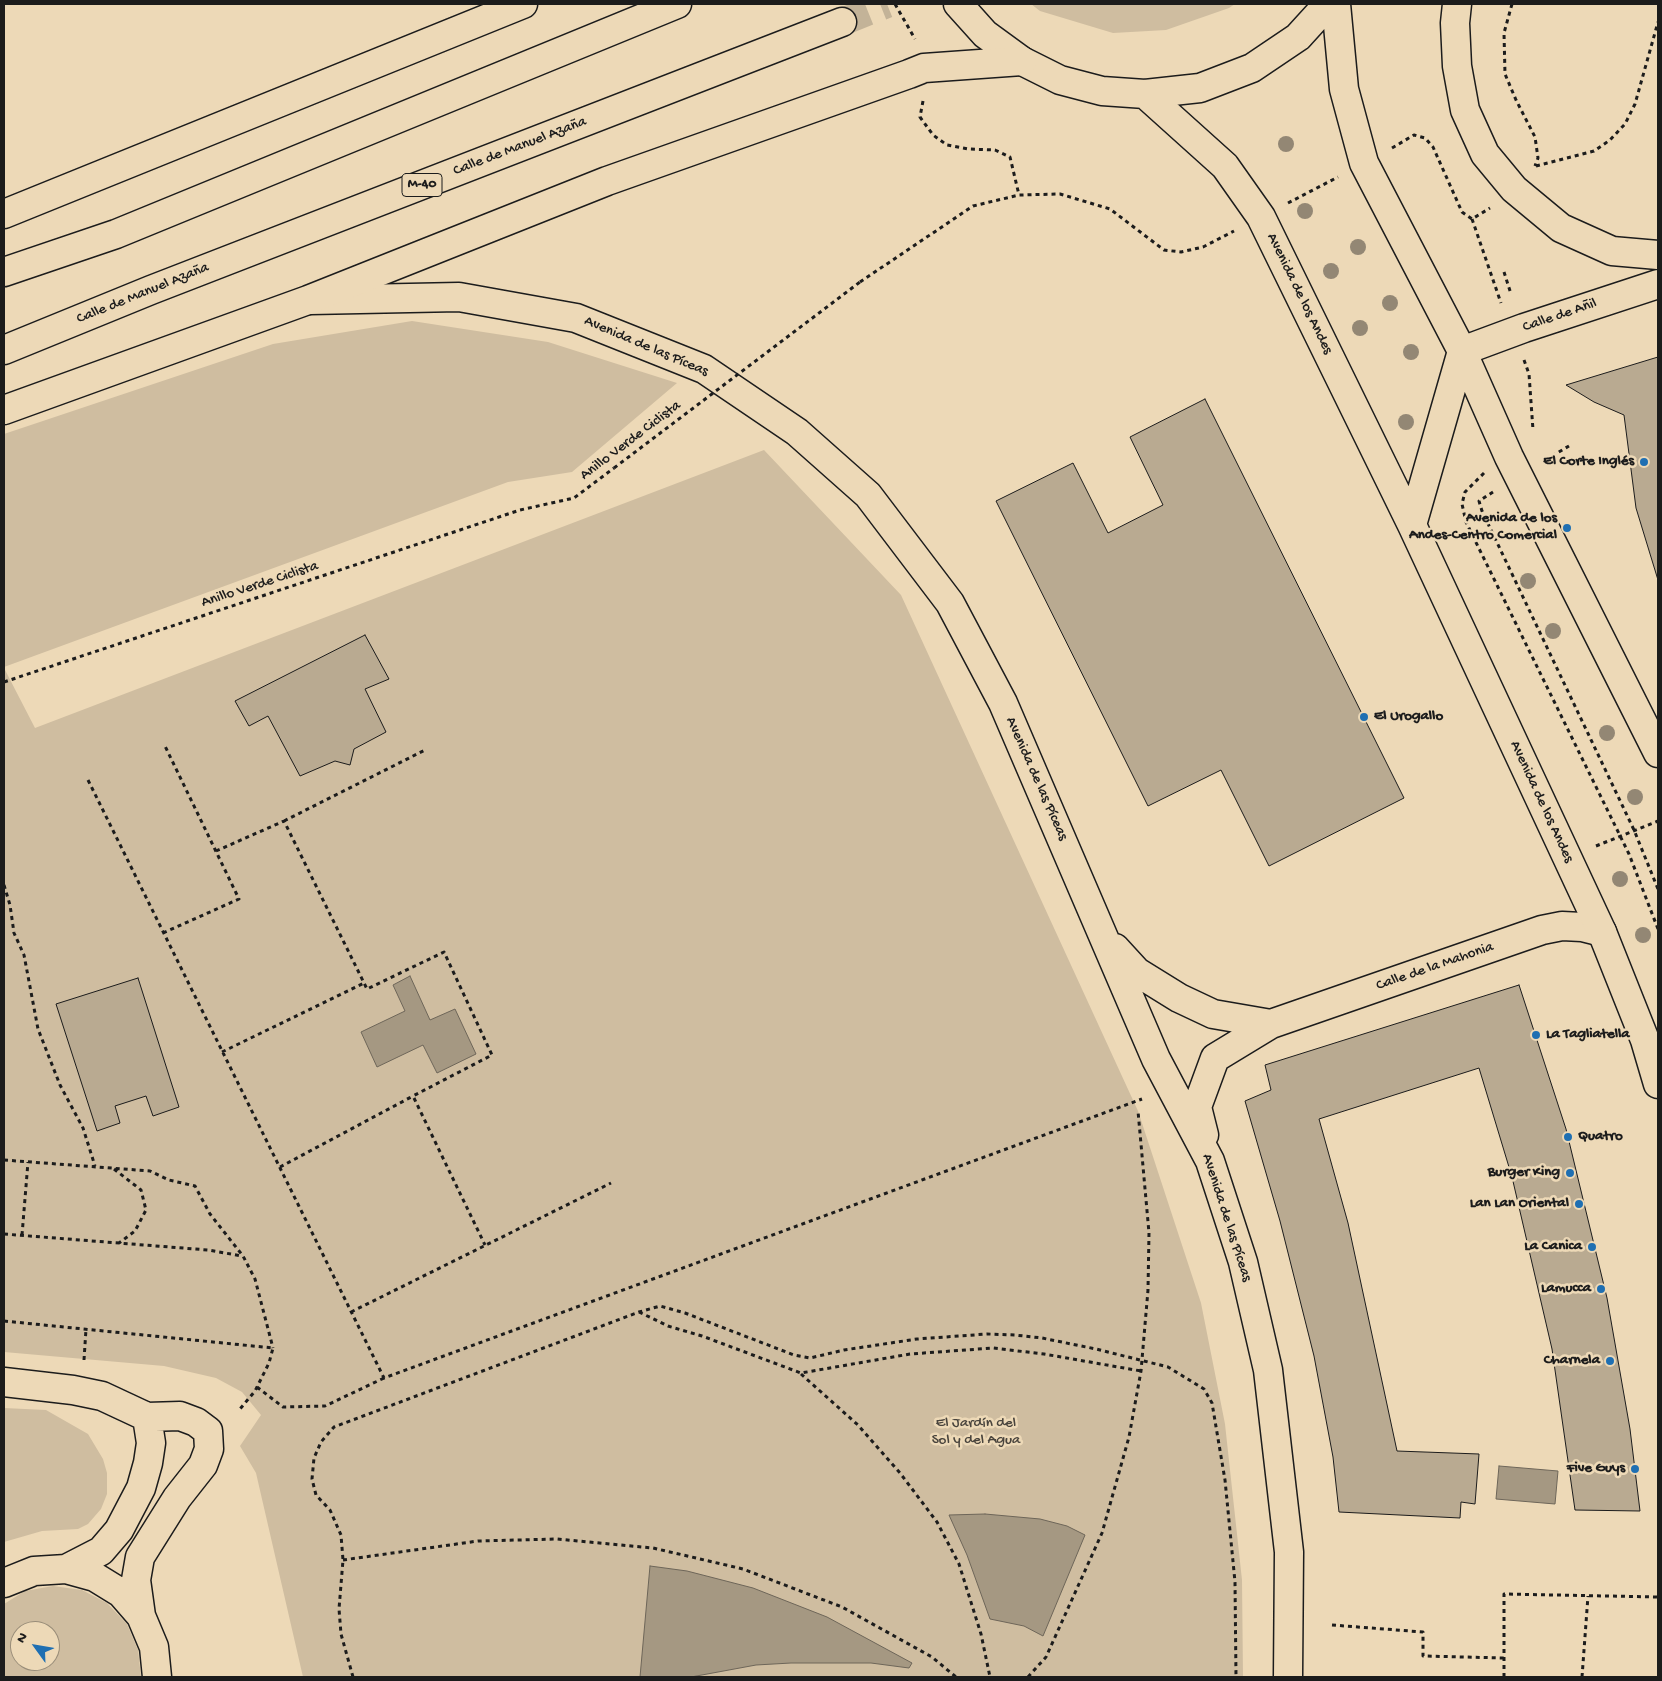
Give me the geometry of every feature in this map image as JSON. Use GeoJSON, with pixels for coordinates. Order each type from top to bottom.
{"type":"FeatureCollection","features":[{"type":"Feature","properties":{"kind":"main road"},"geometry":{"type":"LineString","coordinates":[[4,214],[524,4]]}},
{"type":"Feature","properties":{"kind":"main road"},"geometry":{"type":"LineString","coordinates":[[4,272],[116,234],[677,4]]}},
{"type":"Feature","properties":{"kind":"main road"},"geometry":{"type":"LineString","coordinates":[[958,4],[985,34],[1022,61],[1060,80],[1102,91],[1145,94],[1200,88],[1252,68],[1298,37],[1328,4]]}},
{"type":"Feature","properties":{"kind":"main road"},"geometry":{"type":"LineString","coordinates":[[1336,4],[1344,90],[1364,163],[1462,351],[1510,458],[1658,753]]}},
{"type":"Feature","properties":{"kind":"main road"},"geometry":{"type":"LineString","coordinates":[[1457,4],[1455,23],[1457,66],[1465,110],[1485,154],[1514,190],[1561,228],[1612,251],[1658,255]]}},
{"type":"Feature","properties":{"kind":"main road","name":"Calle de Manuel Azaña"},"geometry":{"type":"LineString","coordinates":[[4,350],[842,22]]}},
{"type":"Feature","properties":{"kind":"main road"},"geometry":{"type":"LineString","coordinates":[[4,410],[308,300],[607,181],[924,68],[1022,61]]}},
{"type":"Feature","properties":{"kind":"main road","name":"Avenida de los Andes"},"geometry":{"type":"LineString","coordinates":[[1145,94],[1225,166],[1261,217],[1412,525],[1602,932],[1644,1040],[1658,1084]]}},
{"type":"Feature","properties":{"kind":"main road","name":"Calle de Añil"},"geometry":{"type":"LineString","coordinates":[[1462,351],[1524,328],[1658,284]]}},
{"type":"Feature","properties":{"kind":"main road","name":"Avenida de las Píceas"},"geometry":{"type":"LineString","coordinates":[[308,300],[459,297],[576,318],[704,368],[797,432],[868,495],[950,602],[1002,703],[1156,1059],[1210,1161],[1243,1262],[1268,1370],[1289,1552],[1288,1677]]}},
{"type":"Feature","properties":{"kind":"main road"},"geometry":{"type":"LineString","coordinates":[[1412,525],[1462,351]]}},
{"type":"Feature","properties":{"kind":"main road","name":"Calle de la Mahonia"},"geometry":{"type":"LineString","coordinates":[[1210,1161],[1196,1107],[1215,1058],[1271,1024],[1542,930],[1572,927],[1602,932]]}},
{"type":"Feature","properties":{"kind":"main road","name":"Calle de la Mahonia"},"geometry":{"type":"LineString","coordinates":[[1104,936],[1137,972],[1178,998],[1213,1014],[1271,1024]]}},
{"type":"Feature","properties":{"kind":"main road"},"geometry":{"type":"LineString","coordinates":[[4,1382],[73,1390],[102,1396],[147,1417],[180,1416],[196,1422],[208,1431],[209,1450],[203,1465],[177,1498],[140,1557],[136,1580],[141,1616],[154,1647],[156,1677]]}},
{"type":"Feature","properties":{"kind":"main road"},"geometry":{"type":"LineString","coordinates":[[66,1569],[101,1551],[123,1523],[141,1488],[148,1463],[151,1444],[147,1417]]}},
{"type":"Feature","properties":{"kind":"main road"},"geometry":{"type":"LineString","coordinates":[[4,1583],[34,1571],[66,1569],[95,1578],[121,1593],[141,1616]]}},
{"type":"Feature","properties":{"kind":"path"},"geometry":{"type":"LineString","coordinates":[[894,4],[918,47]]}},
{"type":"Feature","properties":{"kind":"path"},"geometry":{"type":"LineString","coordinates":[[1535,167],[1594,151],[1610,140],[1625,124],[1635,104],[1658,22]]}},
{"type":"Feature","properties":{"kind":"path"},"geometry":{"type":"LineString","coordinates":[[920,117],[933,134],[947,145],[968,149],[995,150],[1010,157],[1020,195]]}},
{"type":"Feature","properties":{"kind":"path"},"geometry":{"type":"LineString","coordinates":[[1286,204],[1342,175]]}},
{"type":"Feature","properties":{"kind":"path","name":"Anillo Verde Ciclista"},"geometry":{"type":"LineString","coordinates":[[4,682],[520,510],[574,498],[860,282],[973,206],[1020,195],[1060,194],[1110,209],[1128,220],[1164,250],[1181,252],[1203,247],[1218,240]]}},
{"type":"Feature","properties":{"kind":"path"},"geometry":{"type":"LineString","coordinates":[[1472,219],[1499,298]]}},
{"type":"Feature","properties":{"kind":"path"},"geometry":{"type":"LineString","coordinates":[[1504,272],[1511,294]]}},
{"type":"Feature","properties":{"kind":"path"},"geometry":{"type":"LineString","coordinates":[[1529,374],[1534,440]]}},
{"type":"Feature","properties":{"kind":"path"},"geometry":{"type":"LineString","coordinates":[[1538,464],[1569,446]]}},
{"type":"Feature","properties":{"kind":"path"},"geometry":{"type":"LineString","coordinates":[[1489,468],[1466,492],[1462,504],[1466,522],[1620,836],[1658,929]]}},
{"type":"Feature","properties":{"kind":"path"},"geometry":{"type":"LineString","coordinates":[[1497,489],[1479,501],[1482,512],[1634,830],[1658,889]]}},
{"type":"Feature","properties":{"kind":"path"},"geometry":{"type":"LineString","coordinates":[[163,933],[239,899],[164,744]]}},
{"type":"Feature","properties":{"kind":"path"},"geometry":{"type":"LineString","coordinates":[[216,852],[284,821],[425,750]]}},
{"type":"Feature","properties":{"kind":"path"},"geometry":{"type":"LineString","coordinates":[[88,780],[384,1378]]}},
{"type":"Feature","properties":{"kind":"path"},"geometry":{"type":"LineString","coordinates":[[280,1168],[362,1122],[492,1055],[444,952],[366,989],[284,821]]}},
{"type":"Feature","properties":{"kind":"path"},"geometry":{"type":"LineString","coordinates":[[1593,847],[1658,821]]}},
{"type":"Feature","properties":{"kind":"path"},"geometry":{"type":"LineString","coordinates":[[4,885],[10,905],[14,933],[24,955],[38,1028],[60,1085],[83,1128],[95,1166]]}},
{"type":"Feature","properties":{"kind":"path"},"geometry":{"type":"LineString","coordinates":[[222,1052],[364,984]]}},
{"type":"Feature","properties":{"kind":"path"},"geometry":{"type":"LineString","coordinates":[[413,1096],[485,1245]]}},
{"type":"Feature","properties":{"kind":"path"},"geometry":{"type":"LineString","coordinates":[[257,1387],[282,1406],[324,1406],[384,1378],[1143,1099]]}},
{"type":"Feature","properties":{"kind":"path"},"geometry":{"type":"LineString","coordinates":[[1028,1677],[1046,1657],[1102,1533],[1129,1437],[1141,1371],[1148,1290],[1149,1233],[1138,1111]]}},
{"type":"Feature","properties":{"kind":"path"},"geometry":{"type":"LineString","coordinates":[[4,1160],[150,1171],[169,1180],[195,1186],[210,1214],[243,1256],[255,1279],[272,1348],[269,1363],[257,1387],[240,1409]]}},
{"type":"Feature","properties":{"kind":"path"},"geometry":{"type":"LineString","coordinates":[[22,1235],[28,1162]]}},
{"type":"Feature","properties":{"kind":"path"},"geometry":{"type":"LineString","coordinates":[[113,1168],[141,1190],[146,1210],[135,1231],[118,1243]]}},
{"type":"Feature","properties":{"kind":"path"},"geometry":{"type":"LineString","coordinates":[[351,1312],[612,1183]]}},
{"type":"Feature","properties":{"kind":"path"},"geometry":{"type":"LineString","coordinates":[[4,1234],[208,1250],[243,1256]]}},
{"type":"Feature","properties":{"kind":"path"},"geometry":{"type":"LineString","coordinates":[[353,1677],[341,1634],[339,1609],[344,1560],[341,1535],[330,1510],[316,1494],[312,1479],[314,1458],[321,1442],[334,1427],[639,1312],[660,1306],[685,1312],[794,1356],[810,1358],[844,1350],[917,1339],[987,1334],[1042,1338],[1141,1359],[1168,1367],[1204,1389],[1212,1402],[1225,1480],[1235,1582],[1236,1677]]}},
{"type":"Feature","properties":{"kind":"path"},"geometry":{"type":"LineString","coordinates":[[639,1312],[668,1326],[711,1339],[801,1373],[858,1425],[900,1473],[937,1522],[959,1564],[981,1634],[990,1677]]}},
{"type":"Feature","properties":{"kind":"path"},"geometry":{"type":"LineString","coordinates":[[4,1321],[272,1348]]}},
{"type":"Feature","properties":{"kind":"path"},"geometry":{"type":"LineString","coordinates":[[84,1366],[86,1329]]}},
{"type":"Feature","properties":{"kind":"path"},"geometry":{"type":"LineString","coordinates":[[801,1373],[910,1354],[994,1348],[1044,1354],[1141,1371]]}},
{"type":"Feature","properties":{"kind":"path"},"geometry":{"type":"LineString","coordinates":[[344,1560],[478,1541],[557,1539],[653,1548],[743,1569],[842,1607],[932,1657],[956,1677]]}},
{"type":"Feature","properties":{"kind":"path"},"geometry":{"type":"LineString","coordinates":[[1504,1677],[1504,1594],[1658,1597]]}},
{"type":"Feature","properties":{"kind":"path"},"geometry":{"type":"LineString","coordinates":[[1582,1677],[1588,1596]]}},
{"type":"Feature","properties":{"kind":"path"},"geometry":{"type":"LineString","coordinates":[[1332,1625],[1423,1632],[1423,1656],[1504,1658]]}},
{"type":"Feature","properties":{"kind":"green space"},"geometry":{"type":"Polygon","coordinates":[[[1031,4],[1235,4],[1229,8],[1166,30],[1113,33],[1040,11],[1031,4]]]}},
{"type":"Feature","properties":{"kind":"green space"},"geometry":{"type":"Polygon","coordinates":[[[412,321],[548,342],[677,383],[572,472],[508,482],[4,667],[4,434],[273,344],[412,321]]]}},
{"type":"Feature","properties":{"kind":"green space","name":"El Jardín del Sol y del Agua"},"geometry":{"type":"Polygon","coordinates":[[[764,450],[901,595],[1138,1111],[1201,1303],[1225,1424],[1242,1580],[1243,1677],[303,1677],[256,1473],[240,1446],[261,1415],[242,1392],[216,1378],[164,1366],[4,1352],[4,668],[35,728],[764,450]]]}},
{"type":"Feature","properties":{"kind":"green space"},"geometry":{"type":"Polygon","coordinates":[[[4,1408],[46,1410],[88,1434],[103,1459],[107,1473],[107,1494],[101,1509],[88,1524],[78,1529],[42,1531],[4,1542],[4,1408]]]}},
{"type":"Feature","properties":{"kind":"green space"},"geometry":{"type":"Polygon","coordinates":[[[53,1586],[82,1590],[107,1603],[127,1624],[138,1650],[141,1677],[4,1677],[4,1604],[25,1591],[53,1586]]]}},
{"type":"Feature","properties":{"kind":"shaded area"},"geometry":{"type":"Polygon","coordinates":[[[410,976],[430,1020],[455,1009],[476,1054],[437,1073],[423,1045],[377,1067],[361,1032],[405,1011],[393,985],[410,976]]]}},
{"type":"Feature","properties":{"kind":"shaded area"},"geometry":{"type":"Polygon","coordinates":[[[1499,1466],[1558,1471],[1555,1504],[1496,1499],[1499,1466]]]}},
{"type":"Feature","properties":{"kind":"shaded area"},"geometry":{"type":"Polygon","coordinates":[[[985,1514],[1040,1519],[1067,1526],[1085,1535],[1043,1636],[1024,1626],[990,1619],[967,1555],[949,1515],[985,1514]]]}},
{"type":"Feature","properties":{"kind":"shaded area"},"geometry":{"type":"Polygon","coordinates":[[[650,1566],[687,1571],[753,1588],[827,1617],[912,1663],[909,1668],[871,1663],[791,1663],[756,1665],[691,1677],[640,1677],[650,1566]]]}},
{"type":"Feature","properties":{"kind":"building","name":"El Corte Inglés"},"geometry":{"type":"Polygon","coordinates":[[[1658,357],[1658,580],[1636,508],[1624,415],[1594,402],[1566,385],[1658,357]]]}},
{"type":"Feature","properties":{"kind":"building"},"geometry":{"type":"Polygon","coordinates":[[[1205,399],[1404,798],[1269,866],[1221,770],[1148,806],[996,501],[1073,463],[1108,533],[1163,505],[1130,437],[1205,399]]]}},
{"type":"Feature","properties":{"kind":"building"},"geometry":{"type":"Polygon","coordinates":[[[365,635],[389,679],[365,689],[386,732],[354,749],[350,765],[335,761],[300,776],[268,716],[249,726],[235,701],[365,635]]]}},
{"type":"Feature","properties":{"kind":"building"},"geometry":{"type":"Polygon","coordinates":[[[138,978],[179,1107],[153,1116],[146,1096],[115,1106],[120,1123],[97,1131],[56,1004],[138,978]]]}},
{"type":"Feature","properties":{"kind":"building"},"geometry":{"type":"Polygon","coordinates":[[[1519,985],[1566,1129],[1607,1298],[1630,1429],[1640,1511],[1575,1510],[1552,1349],[1512,1177],[1479,1068],[1319,1119],[1348,1223],[1397,1451],[1479,1454],[1475,1504],[1461,1502],[1460,1518],[1339,1512],[1333,1457],[1314,1356],[1280,1221],[1245,1101],[1271,1090],[1265,1065],[1519,985]]]}},
{"type":"Feature","properties":{"kind":"tunnel"},"geometry":{"type":"LineString","coordinates":[[842,22],[887,4]]}},
{"type":"Feature","properties":{"kind":"place","name":"El Corte Inglés"},"geometry":{"type":"Point","coordinates":[1644,462]}},
{"type":"Feature","properties":{"kind":"place","name":"Avenida de los Andes-Centro Comercial"},"geometry":{"type":"Point","coordinates":[1567,528]}},
{"type":"Feature","properties":{"kind":"place","name":"El Urogallo"},"geometry":{"type":"Point","coordinates":[1364,717]}},
{"type":"Feature","properties":{"kind":"place","name":"La Tagliatella"},"geometry":{"type":"Point","coordinates":[1536,1035]}},
{"type":"Feature","properties":{"kind":"place","name":"Quatro"},"geometry":{"type":"Point","coordinates":[1568,1137]}},
{"type":"Feature","properties":{"kind":"place","name":"Burger King"},"geometry":{"type":"Point","coordinates":[1570,1173]}},
{"type":"Feature","properties":{"kind":"place","name":"Lan Lan Oriental"},"geometry":{"type":"Point","coordinates":[1579,1204]}},
{"type":"Feature","properties":{"kind":"place","name":"La Canica"},"geometry":{"type":"Point","coordinates":[1592,1247]}},
{"type":"Feature","properties":{"kind":"place","name":"Lamucca"},"geometry":{"type":"Point","coordinates":[1601,1289]}},
{"type":"Feature","properties":{"kind":"place","name":"Charnela"},"geometry":{"type":"Point","coordinates":[1610,1361]}},
{"type":"Feature","properties":{"kind":"place","name":"Five Guys"},"geometry":{"type":"Point","coordinates":[1635,1469]}}]}
